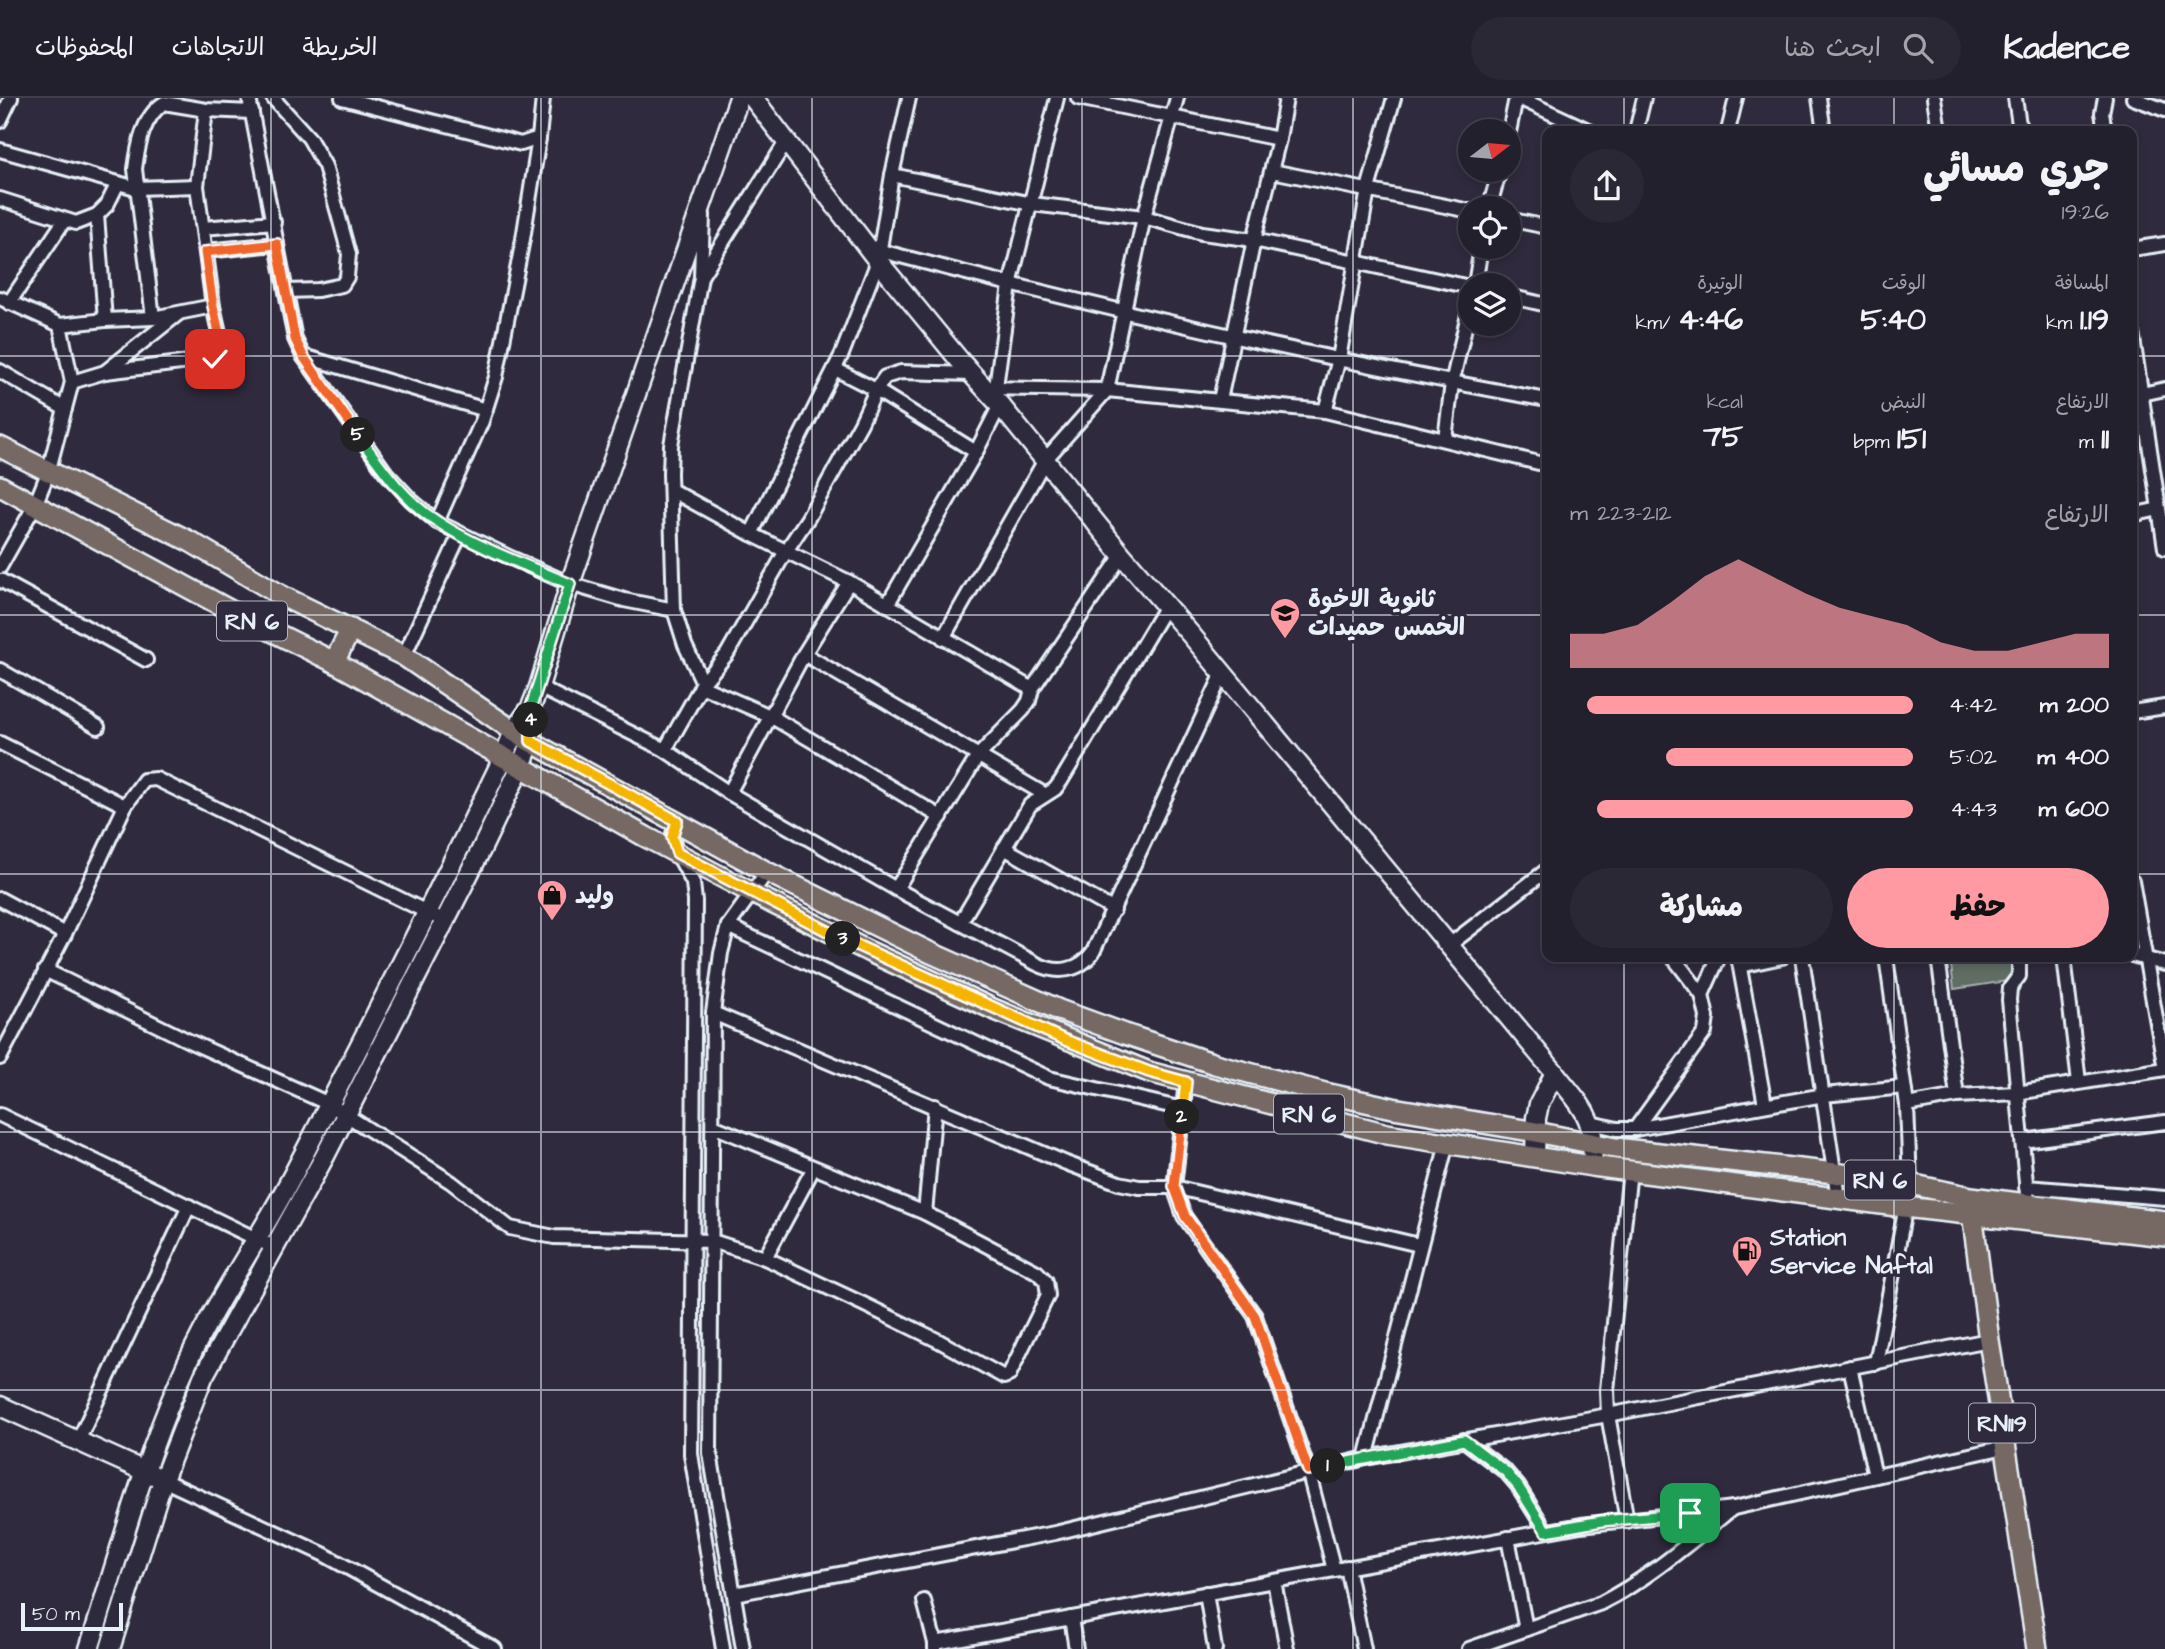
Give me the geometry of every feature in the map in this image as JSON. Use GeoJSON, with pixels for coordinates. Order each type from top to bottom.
{"type":"FeatureCollection","features":[{"type":"Feature","properties":{"kind":"main road"},"geometry":{"type":"LineString","coordinates":[[513,761],[514,731],[531,707],[539,687],[570,584],[739,98]]}},
{"type":"Feature","properties":{"kind":"main road"},"geometry":{"type":"LineString","coordinates":[[753,98],[972,374],[990,387],[1000,405],[1122,555],[1555,1073],[1587,1114],[1591,1124],[1592,1166]]}},
{"type":"Feature","properties":{"kind":"main road","name":"RN 6"},"geometry":{"type":"LineString","coordinates":[[0,447],[191,542],[282,596],[404,656],[514,731],[767,872],[929,952],[1059,1010],[1215,1064],[1325,1093],[1405,1110],[1593,1144],[1910,1184],[1971,1206],[2165,1236]]}},
{"type":"Feature","properties":{"kind":"main road","name":"RN 6"},"geometry":{"type":"LineString","coordinates":[[0,486],[235,613],[334,662],[752,893],[870,953],[993,1009],[1149,1072],[1387,1134],[1592,1166],[1904,1207],[1971,1206],[2027,1196],[2165,1221]]}},
{"type":"Feature","properties":{"kind":"main road"},"geometry":{"type":"LineString","coordinates":[[334,662],[351,629]]}},
{"type":"Feature","properties":{"kind":"main road"},"geometry":{"type":"LineString","coordinates":[[110,1649],[163,1480],[203,1377],[325,1156],[513,761],[531,741],[531,707]]}},
{"type":"Feature","properties":{"kind":"main road"},"geometry":{"type":"LineString","coordinates":[[89,1649],[144,1471],[180,1377],[206,1326],[294,1174],[329,1104],[437,916]]}},
{"type":"Feature","properties":{"kind":"main road"},"geometry":{"type":"LineString","coordinates":[[1535,1157],[1539,1104],[1555,1073]]}},
{"type":"Feature","properties":{"kind":"main road","name":"RN119"},"geometry":{"type":"LineString","coordinates":[[1971,1206],[2037,1649]]}},
{"type":"Feature","properties":{"kind":"main road"},"geometry":{"type":"LineString","coordinates":[[0,1406],[163,1480]]}},
{"type":"Feature","properties":{"kind":"street"},"geometry":{"type":"LineString","coordinates":[[0,121],[11,98]]}},
{"type":"Feature","properties":{"kind":"street"},"geometry":{"type":"LineString","coordinates":[[249,98],[292,326],[303,356],[386,474],[437,522],[460,534],[570,584],[624,600],[674,610]]}},
{"type":"Feature","properties":{"kind":"street"},"geometry":{"type":"LineString","coordinates":[[273,98],[309,138],[325,166],[334,190],[349,254],[347,276],[342,285],[318,290],[286,291]]}},
{"type":"Feature","properties":{"kind":"street"},"geometry":{"type":"LineString","coordinates":[[342,98],[509,142],[521,144],[539,138]]}},
{"type":"Feature","properties":{"kind":"street"},"geometry":{"type":"LineString","coordinates":[[437,522],[486,410],[496,377],[516,275],[543,98]]}},
{"type":"Feature","properties":{"kind":"street"},"geometry":{"type":"LineString","coordinates":[[751,534],[835,369],[880,256],[892,175],[909,98]]}},
{"type":"Feature","properties":{"kind":"street"},"geometry":{"type":"LineString","coordinates":[[1057,98],[1010,285],[990,387],[1107,390],[1325,411],[1542,465]]}},
{"type":"Feature","properties":{"kind":"street"},"geometry":{"type":"LineString","coordinates":[[1078,98],[1279,139]]}},
{"type":"Feature","properties":{"kind":"street"},"geometry":{"type":"LineString","coordinates":[[943,638],[1045,460],[1107,390],[1144,217],[1177,98]]}},
{"type":"Feature","properties":{"kind":"street"},"geometry":{"type":"LineString","coordinates":[[1220,400],[1286,98]]}},
{"type":"Feature","properties":{"kind":"street"},"geometry":{"type":"LineString","coordinates":[[1325,411],[1339,359],[1368,190],[1394,98]]}},
{"type":"Feature","properties":{"kind":"street"},"geometry":{"type":"LineString","coordinates":[[1512,119],[1517,98],[1579,126]]}},
{"type":"Feature","properties":{"kind":"street"},"geometry":{"type":"LineString","coordinates":[[1637,126],[1644,98]]}},
{"type":"Feature","properties":{"kind":"street"},"geometry":{"type":"LineString","coordinates":[[1729,126],[1736,98]]}},
{"type":"Feature","properties":{"kind":"street"},"geometry":{"type":"LineString","coordinates":[[1819,98],[1823,126]]}},
{"type":"Feature","properties":{"kind":"street"},"geometry":{"type":"LineString","coordinates":[[1934,98],[1939,126]]}},
{"type":"Feature","properties":{"kind":"street"},"geometry":{"type":"LineString","coordinates":[[2015,98],[2019,126]]}},
{"type":"Feature","properties":{"kind":"street"},"geometry":{"type":"LineString","coordinates":[[2104,126],[2102,113],[2105,98]]}},
{"type":"Feature","properties":{"kind":"street"},"geometry":{"type":"LineString","coordinates":[[2133,98],[2165,110]]}},
{"type":"Feature","properties":{"kind":"street"},"geometry":{"type":"LineString","coordinates":[[153,318],[135,169],[138,149],[154,110],[164,103],[206,110],[252,112]]}},
{"type":"Feature","properties":{"kind":"street"},"geometry":{"type":"LineString","coordinates":[[72,382],[104,372],[218,357],[223,350],[213,306],[197,186],[206,110]]}},
{"type":"Feature","properties":{"kind":"street"},"geometry":{"type":"LineString","coordinates":[[701,277],[786,142]]}},
{"type":"Feature","properties":{"kind":"street"},"geometry":{"type":"LineString","coordinates":[[0,150],[136,188],[197,186]]}},
{"type":"Feature","properties":{"kind":"street"},"geometry":{"type":"LineString","coordinates":[[1272,171],[1458,209]]}},
{"type":"Feature","properties":{"kind":"street"},"geometry":{"type":"LineString","coordinates":[[892,175],[1032,204],[1144,217],[1202,233],[1254,240],[1458,283]]}},
{"type":"Feature","properties":{"kind":"street"},"geometry":{"type":"LineString","coordinates":[[0,199],[76,223],[97,215],[107,205],[118,183]]}},
{"type":"Feature","properties":{"kind":"street"},"geometry":{"type":"LineString","coordinates":[[704,199],[701,277],[671,445],[674,610],[684,645],[702,684],[772,717],[941,817]]}},
{"type":"Feature","properties":{"kind":"street"},"geometry":{"type":"LineString","coordinates":[[97,215],[105,320]]}},
{"type":"Feature","properties":{"kind":"street"},"geometry":{"type":"LineString","coordinates":[[64,221],[4,301],[60,325],[153,318],[213,306]]}},
{"type":"Feature","properties":{"kind":"street"},"geometry":{"type":"LineString","coordinates":[[202,228],[274,222]]}},
{"type":"Feature","properties":{"kind":"street"},"geometry":{"type":"LineString","coordinates":[[1521,222],[1542,226]]}},
{"type":"Feature","properties":{"kind":"street"},"geometry":{"type":"LineString","coordinates":[[206,251],[277,244]]}},
{"type":"Feature","properties":{"kind":"street"},"geometry":{"type":"LineString","coordinates":[[2137,248],[2165,244]]}},
{"type":"Feature","properties":{"kind":"street"},"geometry":{"type":"LineString","coordinates":[[880,256],[1234,338],[1542,399]]}},
{"type":"Feature","properties":{"kind":"street"},"geometry":{"type":"LineString","coordinates":[[1521,299],[1542,304]]}},
{"type":"Feature","properties":{"kind":"street"},"geometry":{"type":"LineString","coordinates":[[104,372],[178,314]]}},
{"type":"Feature","properties":{"kind":"street"},"geometry":{"type":"LineString","coordinates":[[0,567],[35,505],[48,473],[72,382],[60,325]]}},
{"type":"Feature","properties":{"kind":"street"},"geometry":{"type":"LineString","coordinates":[[1445,439],[1452,383],[1463,336]]}},
{"type":"Feature","properties":{"kind":"street"},"geometry":{"type":"LineString","coordinates":[[303,356],[486,410]]}},
{"type":"Feature","properties":{"kind":"street"},"geometry":{"type":"LineString","coordinates":[[2137,363],[2165,544]]}},
{"type":"Feature","properties":{"kind":"street"},"geometry":{"type":"LineString","coordinates":[[835,369],[876,390],[976,452]]}},
{"type":"Feature","properties":{"kind":"street"},"geometry":{"type":"LineString","coordinates":[[0,371],[65,409]]}},
{"type":"Feature","properties":{"kind":"street"},"geometry":{"type":"LineString","coordinates":[[665,750],[702,684],[727,653],[808,518],[885,377],[901,372],[972,374]]}},
{"type":"Feature","properties":{"kind":"street"},"geometry":{"type":"LineString","coordinates":[[2142,394],[2165,389]]}},
{"type":"Feature","properties":{"kind":"street"},"geometry":{"type":"LineString","coordinates":[[887,605],[976,452],[1000,405]]}},
{"type":"Feature","properties":{"kind":"street"},"geometry":{"type":"LineString","coordinates":[[671,490],[751,534],[849,582],[1032,689]]}},
{"type":"Feature","properties":{"kind":"street"},"geometry":{"type":"LineString","coordinates":[[2137,514],[2159,509]]}},
{"type":"Feature","properties":{"kind":"street"},"geometry":{"type":"LineString","coordinates":[[404,656],[460,534]]}},
{"type":"Feature","properties":{"kind":"street"},"geometry":{"type":"LineString","coordinates":[[896,889],[978,756],[1023,710],[1032,689],[1122,555]]}},
{"type":"Feature","properties":{"kind":"street"},"geometry":{"type":"LineString","coordinates":[[0,580],[146,660]]}},
{"type":"Feature","properties":{"kind":"street"},"geometry":{"type":"LineString","coordinates":[[729,793],[804,654],[849,582]]}},
{"type":"Feature","properties":{"kind":"street"},"geometry":{"type":"LineString","coordinates":[[960,923],[1030,805],[1055,789],[1061,781],[1166,606]]}},
{"type":"Feature","properties":{"kind":"street"},"geometry":{"type":"LineString","coordinates":[[804,654],[1044,794]]}},
{"type":"Feature","properties":{"kind":"street"},"geometry":{"type":"LineString","coordinates":[[0,670],[98,727]]}},
{"type":"Feature","properties":{"kind":"street"},"geometry":{"type":"LineString","coordinates":[[539,687],[665,750],[729,793],[896,889],[1056,972],[1078,965],[1089,958],[1114,910],[1223,673]]}},
{"type":"Feature","properties":{"kind":"street"},"geometry":{"type":"LineString","coordinates":[[2137,711],[2165,707]]}},
{"type":"Feature","properties":{"kind":"street"},"geometry":{"type":"LineString","coordinates":[[0,743],[125,806]]}},
{"type":"Feature","properties":{"kind":"street"},"geometry":{"type":"LineString","coordinates":[[0,1058],[65,934],[125,806],[144,780],[156,779],[437,916]]}},
{"type":"Feature","properties":{"kind":"street"},"geometry":{"type":"LineString","coordinates":[[677,821],[672,837],[693,883],[695,901],[691,1454],[723,1649]]}},
{"type":"Feature","properties":{"kind":"street"},"geometry":{"type":"LineString","coordinates":[[1004,848],[1114,910]]}},
{"type":"Feature","properties":{"kind":"street"},"geometry":{"type":"LineString","coordinates":[[743,1649],[710,1453],[713,1013],[721,953],[728,926],[767,872]]}},
{"type":"Feature","properties":{"kind":"street"},"geometry":{"type":"LineString","coordinates":[[1448,946],[1542,874]]}},
{"type":"Feature","properties":{"kind":"street"},"geometry":{"type":"LineString","coordinates":[[0,899],[65,934]]}},
{"type":"Feature","properties":{"kind":"street"},"geometry":{"type":"LineString","coordinates":[[728,926],[1049,1078],[1183,1109]]}},
{"type":"Feature","properties":{"kind":"street"},"geometry":{"type":"LineString","coordinates":[[1907,1105],[1957,1096],[2017,1093],[2165,1069],[2138,956],[2165,964]]}},
{"type":"Feature","properties":{"kind":"street"},"geometry":{"type":"LineString","coordinates":[[1635,1129],[1704,1032],[1707,1017],[1702,995],[1677,962]]}},
{"type":"Feature","properties":{"kind":"street"},"geometry":{"type":"LineString","coordinates":[[1702,995],[1717,962]]}},
{"type":"Feature","properties":{"kind":"street"},"geometry":{"type":"LineString","coordinates":[[1739,962],[1765,1105]]}},
{"type":"Feature","properties":{"kind":"street"},"geometry":{"type":"LineString","coordinates":[[1803,962],[1838,1198]]}},
{"type":"Feature","properties":{"kind":"street"},"geometry":{"type":"LineString","coordinates":[[1876,1363],[1910,1184],[1907,1105],[1887,962]]}},
{"type":"Feature","properties":{"kind":"street"},"geometry":{"type":"LineString","coordinates":[[1939,962],[1957,1096]]}},
{"type":"Feature","properties":{"kind":"street"},"geometry":{"type":"LineString","coordinates":[[2019,962],[2019,976],[2011,985],[2009,993],[2027,1196],[2165,1198]]}},
{"type":"Feature","properties":{"kind":"street"},"geometry":{"type":"LineString","coordinates":[[2065,962],[2079,1082]]}},
{"type":"Feature","properties":{"kind":"street"},"geometry":{"type":"LineString","coordinates":[[46,970],[191,1041],[329,1104],[451,1182],[510,1228],[554,1237],[712,1241],[765,1258],[918,1330],[1007,1377],[1048,1295],[1046,1281],[1038,1272],[925,1213],[713,1126]]}},
{"type":"Feature","properties":{"kind":"street"},"geometry":{"type":"LineString","coordinates":[[713,1013],[1041,1153],[1119,1183],[1139,1187],[1174,1186],[1419,1245]]}},
{"type":"Feature","properties":{"kind":"street"},"geometry":{"type":"LineString","coordinates":[[1186,1082],[1174,1186],[1185,1216],[1255,1316],[1308,1470],[1364,1649]]}},
{"type":"Feature","properties":{"kind":"street"},"geometry":{"type":"LineString","coordinates":[[1591,1124],[1635,1129],[1824,1095],[1904,1087]]}},
{"type":"Feature","properties":{"kind":"street"},"geometry":{"type":"LineString","coordinates":[[925,1213],[935,1106]]}},
{"type":"Feature","properties":{"kind":"street"},"geometry":{"type":"LineString","coordinates":[[0,1115],[275,1248]]}},
{"type":"Feature","properties":{"kind":"street"},"geometry":{"type":"LineString","coordinates":[[2022,1141],[2165,1122]]}},
{"type":"Feature","properties":{"kind":"street"},"geometry":{"type":"LineString","coordinates":[[1366,1458],[1447,1143]]}},
{"type":"Feature","properties":{"kind":"street"},"geometry":{"type":"LineString","coordinates":[[765,1258],[813,1169]]}},
{"type":"Feature","properties":{"kind":"street"},"geometry":{"type":"LineString","coordinates":[[1627,1521],[1608,1415],[1607,1391],[1630,1170]]}},
{"type":"Feature","properties":{"kind":"street"},"geometry":{"type":"LineString","coordinates":[[78,1441],[189,1206]]}},
{"type":"Feature","properties":{"kind":"street"},"geometry":{"type":"LineString","coordinates":[[734,1594],[1055,1533],[1366,1458],[1608,1415],[1989,1340]]}},
{"type":"Feature","properties":{"kind":"street"},"geometry":{"type":"LineString","coordinates":[[1850,1367],[1875,1476]]}},
{"type":"Feature","properties":{"kind":"street"},"geometry":{"type":"LineString","coordinates":[[1464,1440],[1506,1472],[1546,1531]]}},
{"type":"Feature","properties":{"kind":"street"},"geometry":{"type":"LineString","coordinates":[[924,1601],[935,1646],[1071,1618],[1602,1521],[1627,1521],[1734,1508],[2005,1447]]}},
{"type":"Feature","properties":{"kind":"street"},"geometry":{"type":"LineString","coordinates":[[163,1480],[334,1560],[495,1649]]}},
{"type":"Feature","properties":{"kind":"street"},"geometry":{"type":"LineString","coordinates":[[1469,1649],[1616,1595],[1734,1508]]}},
{"type":"Feature","properties":{"kind":"street"},"geometry":{"type":"LineString","coordinates":[[1508,1538],[1526,1629]]}},
{"type":"Feature","properties":{"kind":"street"},"geometry":{"type":"LineString","coordinates":[[1274,1580],[1287,1649]]}},
{"type":"Feature","properties":{"kind":"street"},"geometry":{"type":"LineString","coordinates":[[1206,1593],[1215,1649]]}},
{"type":"Feature","properties":{"kind":"street"},"geometry":{"type":"LineString","coordinates":[[1071,1618],[1076,1649]]}},
{"type":"Feature","properties":{"kind":"shaded area"},"geometry":{"type":"Polygon","coordinates":[[[1951,962],[2012,962],[2014,980],[1954,989],[1951,962]]]}},
{"type":"Feature","properties":{"kind":"place","name":"ثانوية الاخوة الخمس حميدات"},"geometry":{"type":"Point","coordinates":[1285,640]}},
{"type":"Feature","properties":{"kind":"place","name":"وليد"},"geometry":{"type":"Point","coordinates":[552,922]}},
{"type":"Feature","properties":{"kind":"place","name":"Station Service Naftal"},"geometry":{"type":"Point","coordinates":[1747,1278]}},
{"type":"Feature","properties":{"kind":"route"},"geometry":{"type":"LineString","coordinates":[[215,359],[223,350],[205,252],[277,244],[295,339],[303,356],[386,474],[437,522],[570,584],[531,707],[531,741],[677,821],[672,837],[677,853],[752,893],[870,953],[993,1009],[1149,1072],[1186,1082],[1174,1186],[1177,1199],[1185,1216],[1255,1316],[1308,1470],[1464,1440],[1506,1472],[1546,1531],[1602,1521],[1627,1521],[1690,1513]]}}]}
